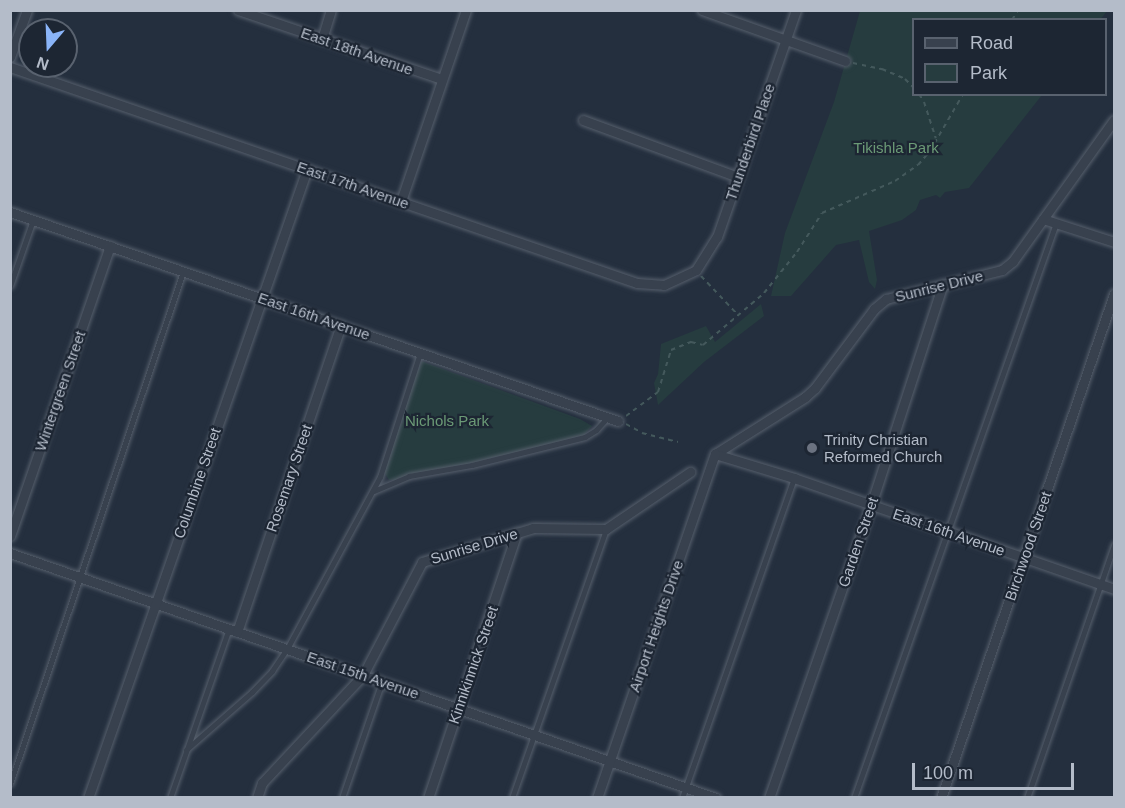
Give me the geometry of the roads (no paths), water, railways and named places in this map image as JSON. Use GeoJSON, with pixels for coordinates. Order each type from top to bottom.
{"type":"FeatureCollection","features":[{"type":"Feature","properties":{"kind":"street"},"geometry":{"type":"LineString","coordinates":[[10,57],[27,10]]}},
{"type":"Feature","properties":{"kind":"street","name":"East 18th Avenue"},"geometry":{"type":"LineString","coordinates":[[238,10],[442,79]]}},
{"type":"Feature","properties":{"kind":"street"},"geometry":{"type":"LineString","coordinates":[[322,39],[331,10]]}},
{"type":"Feature","properties":{"kind":"street"},"geometry":{"type":"LineString","coordinates":[[401,201],[466,10]]}},
{"type":"Feature","properties":{"kind":"street"},"geometry":{"type":"LineString","coordinates":[[702,10],[845,61]]}},
{"type":"Feature","properties":{"kind":"street","name":"Thunderbird Place"},"geometry":{"type":"LineString","coordinates":[[696,270],[717,237],[796,10]]}},
{"type":"Feature","properties":{"kind":"street","name":"East 17th Avenue"},"geometry":{"type":"LineString","coordinates":[[10,67],[636,283],[664,285],[696,270]]}},
{"type":"Feature","properties":{"kind":"street"},"geometry":{"type":"LineString","coordinates":[[583,120],[738,177]]}},
{"type":"Feature","properties":{"kind":"street","name":"Sunrise Drive"},"geometry":{"type":"LineString","coordinates":[[715,454],[805,397],[815,388],[874,309],[886,299],[1002,270],[1013,261],[1114,120]]}},
{"type":"Feature","properties":{"kind":"street","name":"Columbine Street"},"geometry":{"type":"LineString","coordinates":[[88,798],[260,298],[307,169]]}},
{"type":"Feature","properties":{"kind":"street","name":"East 16th Avenue"},"geometry":{"type":"LineString","coordinates":[[10,212],[618,421]]}},
{"type":"Feature","properties":{"kind":"street"},"geometry":{"type":"LineString","coordinates":[[1043,219],[1114,243]]}},
{"type":"Feature","properties":{"kind":"street","name":"Wintergreen Street"},"geometry":{"type":"LineString","coordinates":[[10,536],[110,246]]}},
{"type":"Feature","properties":{"kind":"street","name":"Garden Street"},"geometry":{"type":"LineString","coordinates":[[769,798],[872,505],[943,284]]}},
{"type":"Feature","properties":{"kind":"street","name":"Birchwood Street"},"geometry":{"type":"LineString","coordinates":[[941,798],[1114,294]]}},
{"type":"Feature","properties":{"kind":"street","name":"Rosemary Street"},"geometry":{"type":"LineString","coordinates":[[233,630],[341,325]]}},
{"type":"Feature","properties":{"kind":"street","name":"East 16th Avenue"},"geometry":{"type":"LineString","coordinates":[[715,454],[794,478],[1114,589]]}},
{"type":"Feature","properties":{"kind":"street","name":"Airport Heights Drive"},"geometry":{"type":"LineString","coordinates":[[597,798],[715,454]]}},
{"type":"Feature","properties":{"kind":"street"},"geometry":{"type":"LineString","coordinates":[[606,530],[690,472]]}},
{"type":"Feature","properties":{"kind":"street","name":"Sunrise Drive"},"geometry":{"type":"LineString","coordinates":[[257,798],[262,783],[363,675],[422,562],[533,528],[606,530]]}},
{"type":"Feature","properties":{"kind":"street","name":"Kinnikinnick Street"},"geometry":{"type":"LineString","coordinates":[[428,798],[517,532]]}},
{"type":"Feature","properties":{"kind":"street","name":"East 15th Avenue"},"geometry":{"type":"LineString","coordinates":[[10,553],[716,798]]}},
{"type":"Feature","properties":{"kind":"lane"},"geometry":{"type":"LineString","coordinates":[[10,286],[33,219]]}},
{"type":"Feature","properties":{"kind":"lane"},"geometry":{"type":"LineString","coordinates":[[854,798],[1056,223]]}},
{"type":"Feature","properties":{"kind":"lane"},"geometry":{"type":"LineString","coordinates":[[10,784],[183,271]]}},
{"type":"Feature","properties":{"kind":"lane"},"geometry":{"type":"LineString","coordinates":[[186,750],[252,692],[272,671],[286,649],[380,477],[420,352]]}},
{"type":"Feature","properties":{"kind":"lane"},"geometry":{"type":"LineString","coordinates":[[371,492],[410,476],[472,465],[585,437],[596,430],[608,417]]}},
{"type":"Feature","properties":{"kind":"lane"},"geometry":{"type":"LineString","coordinates":[[682,798],[794,478]]}},
{"type":"Feature","properties":{"kind":"lane"},"geometry":{"type":"LineString","coordinates":[[512,798],[606,530]]}},
{"type":"Feature","properties":{"kind":"lane"},"geometry":{"type":"LineString","coordinates":[[1028,798],[1114,545]]}},
{"type":"Feature","properties":{"kind":"lane"},"geometry":{"type":"LineString","coordinates":[[170,798],[186,750],[233,630]]}},
{"type":"Feature","properties":{"kind":"lane"},"geometry":{"type":"LineString","coordinates":[[342,798],[382,682]]}},
{"type":"Feature","properties":{"kind":"place","name":"Trinity Christian Reformed Church"},"geometry":{"type":"Point","coordinates":[812,448]}},
{"type":"Feature","properties":{"kind":"park label","name":"Tikishla Park"},"geometry":{"type":"Point","coordinates":[896,148]}},
{"type":"Feature","properties":{"kind":"park label","name":"Nichols Park"},"geometry":{"type":"Point","coordinates":[447,421]}}]}
